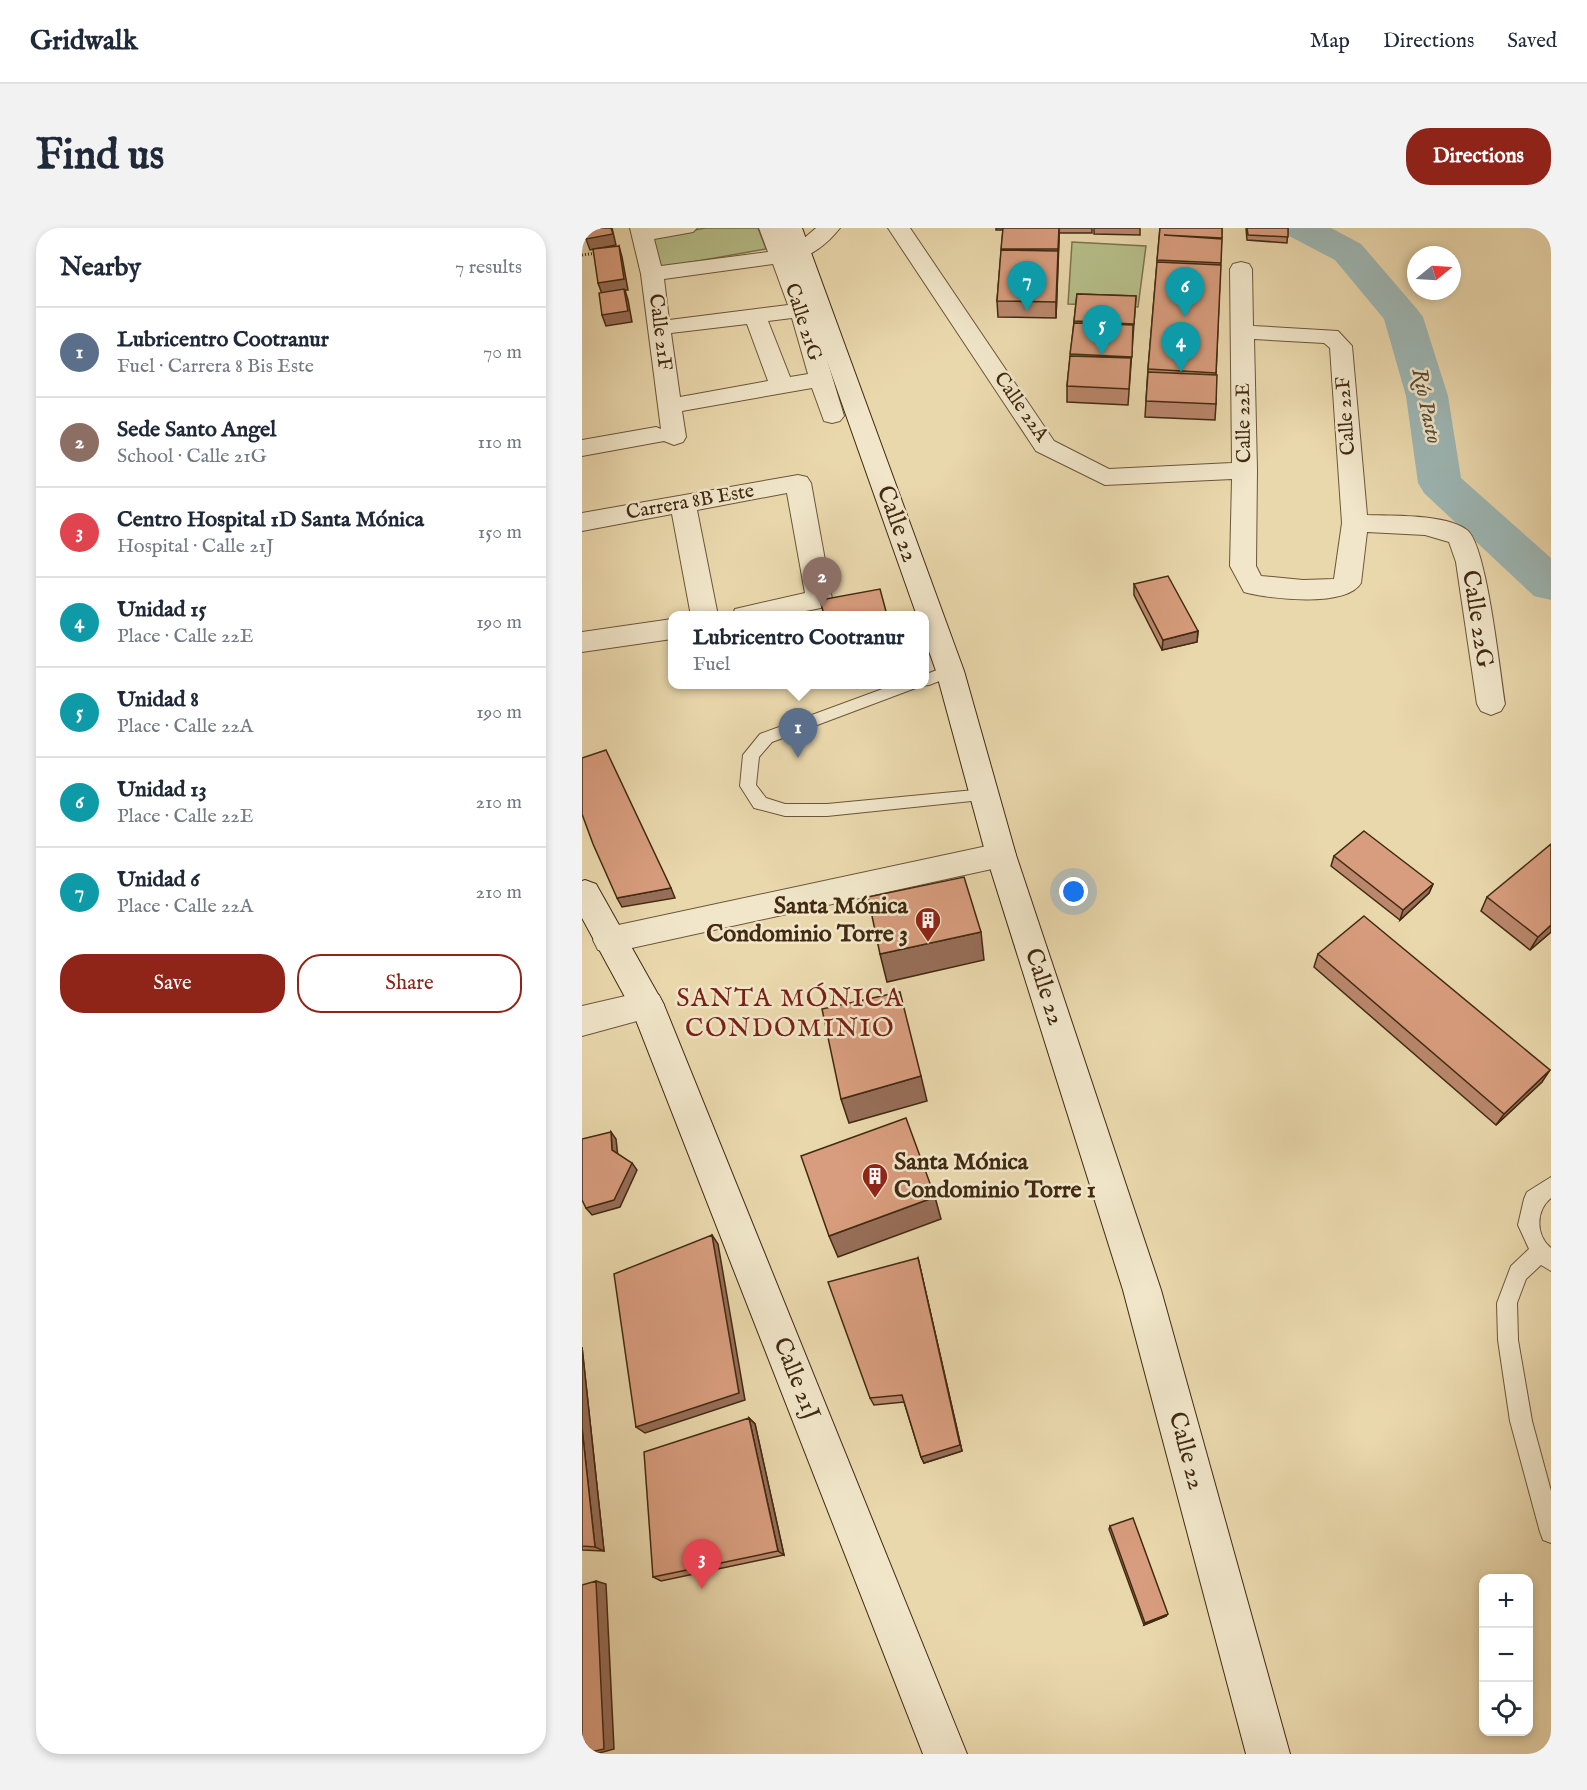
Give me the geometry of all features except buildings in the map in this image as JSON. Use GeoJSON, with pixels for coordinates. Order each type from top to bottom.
{"type":"FeatureCollection","features":[{"type":"Feature","properties":{"kind":"street"},"geometry":{"type":"LineString","coordinates":[[643,236],[686,228]]}},
{"type":"Feature","properties":{"kind":"street","name":"Calle 21G"},"geometry":{"type":"LineString","coordinates":[[770,228],[790,246],[801,310],[832,416]]}},
{"type":"Feature","properties":{"kind":"street"},"geometry":{"type":"LineString","coordinates":[[652,274],[790,246],[829,228]]}},
{"type":"Feature","properties":{"kind":"street","name":"Calle 22A"},"geometry":{"type":"LineString","coordinates":[[899,228],[1045,446],[1105,477],[1245,470]]}},
{"type":"Feature","properties":{"kind":"street","name":"Calle 21F"},"geometry":{"type":"LineString","coordinates":[[582,448],[665,436],[669,406],[652,274],[643,236]]}},
{"type":"Feature","properties":{"kind":"street","name":"Calle 22"},"geometry":{"type":"LineString","coordinates":[[790,246],[915,611]]}},
{"type":"Feature","properties":{"kind":"street","name":"Calle 22E"},"geometry":{"type":"LineString","coordinates":[[1240,269],[1245,470],[1243,566],[1246,576],[1253,585],[1328,590],[1344,587]]}},
{"type":"Feature","properties":{"kind":"street"},"geometry":{"type":"LineString","coordinates":[[659,328],[801,310]]}},
{"type":"Feature","properties":{"kind":"street"},"geometry":{"type":"LineString","coordinates":[[755,316],[781,386]]}},
{"type":"Feature","properties":{"kind":"street","name":"Calle 22F"},"geometry":{"type":"LineString","coordinates":[[1242,332],[1330,336],[1341,346],[1355,522],[1348,583],[1344,587]]}},
{"type":"Feature","properties":{"kind":"street"},"geometry":{"type":"LineString","coordinates":[[669,406],[821,379]]}},
{"type":"Feature","properties":{"kind":"street","name":"Carrera 8B Este"},"geometry":{"type":"LineString","coordinates":[[582,522],[798,483],[819,599],[764,611]]}},
{"type":"Feature","properties":{"kind":"street"},"geometry":{"type":"LineString","coordinates":[[683,504],[704,611]]}},
{"type":"Feature","properties":{"kind":"street","name":"Calle 22G"},"geometry":{"type":"LineString","coordinates":[[1355,522],[1444,529],[1458,536],[1466,550],[1469,562],[1491,704]]}},
{"type":"Feature","properties":{"kind":"street"},"geometry":{"type":"LineString","coordinates":[[582,642],[668,630]]}},
{"type":"Feature","properties":{"kind":"street","name":"Calle 22"},"geometry":{"type":"LineString","coordinates":[[929,653],[985,795],[1002,855],[1142,1290],[1268,1754]]}},
{"type":"Feature","properties":{"kind":"street"},"geometry":{"type":"LineString","coordinates":[[609,940],[1002,855]]}},
{"type":"Feature","properties":{"kind":"street","name":"Calle 21J"},"geometry":{"type":"LineString","coordinates":[[583,890],[647,1005],[945,1754]]}},
{"type":"Feature","properties":{"kind":"street"},"geometry":{"type":"LineString","coordinates":[[582,1021],[647,1005]]}},
{"type":"Feature","properties":{"kind":"lane"},"geometry":{"type":"LineString","coordinates":[[900,689],[766,738],[751,755],[748,786],[760,803],[785,810],[827,810],[985,795]]}},
{"type":"Feature","properties":{"kind":"lane"},"geometry":{"type":"LineString","coordinates":[[1551,1186],[1534,1199],[1528,1225],[1545,1257],[1518,1273],[1507,1303],[1508,1340],[1521,1421],[1551,1532]]}},
{"type":"Feature","properties":{"kind":"path"},"geometry":{"type":"LineString","coordinates":[[582,255],[643,236]]}},
{"type":"Feature","properties":{"kind":"green space"},"geometry":{"type":"Polygon","coordinates":[[[706,228],[758,228],[766,249],[658,268],[650,237],[706,228]]]}},
{"type":"Feature","properties":{"kind":"green space"},"geometry":{"type":"Polygon","coordinates":[[[1072,242],[1146,246],[1138,307],[1068,304],[1072,242]]]}},
{"type":"Feature","properties":{"kind":"waterway","name":"Río Pasto"},"geometry":{"type":"LineString","coordinates":[[1302,228],[1348,252],[1403,317],[1427,396],[1440,483],[1551,584]]}},
{"type":"Feature","properties":{"kind":"place","name":"Unidad 6"},"geometry":{"type":"Point","coordinates":[1027,311]}},
{"type":"Feature","properties":{"kind":"place","name":"Unidad 13"},"geometry":{"type":"Point","coordinates":[1185,317]}},
{"type":"Feature","properties":{"kind":"place","name":"Unidad 8"},"geometry":{"type":"Point","coordinates":[1102,355]}},
{"type":"Feature","properties":{"kind":"place","name":"Unidad 15"},"geometry":{"type":"Point","coordinates":[1181,372]}},
{"type":"Feature","properties":{"kind":"place","name":"Sede Santo Angel"},"geometry":{"type":"Point","coordinates":[822,607]}},
{"type":"Feature","properties":{"kind":"place","name":"Lubricentro Cootranur"},"geometry":{"type":"Point","coordinates":[798,758]}},
{"type":"Feature","properties":{"kind":"place","name":"Santa Mónica Condominio Torre 3"},"geometry":{"type":"Point","coordinates":[928,943]}},
{"type":"Feature","properties":{"kind":"place","name":"Santa Mónica Condominio Torre 1"},"geometry":{"type":"Point","coordinates":[875,1199]}},
{"type":"Feature","properties":{"kind":"place","name":"Centro Hospital 1D Santa Mónica"},"geometry":{"type":"Point","coordinates":[702,1589]}},
{"type":"Feature","properties":{"kind":"district","name":"SANTA MÓNICA CONDOMINIO"},"geometry":{"type":"Point","coordinates":[790,1013]}}]}
